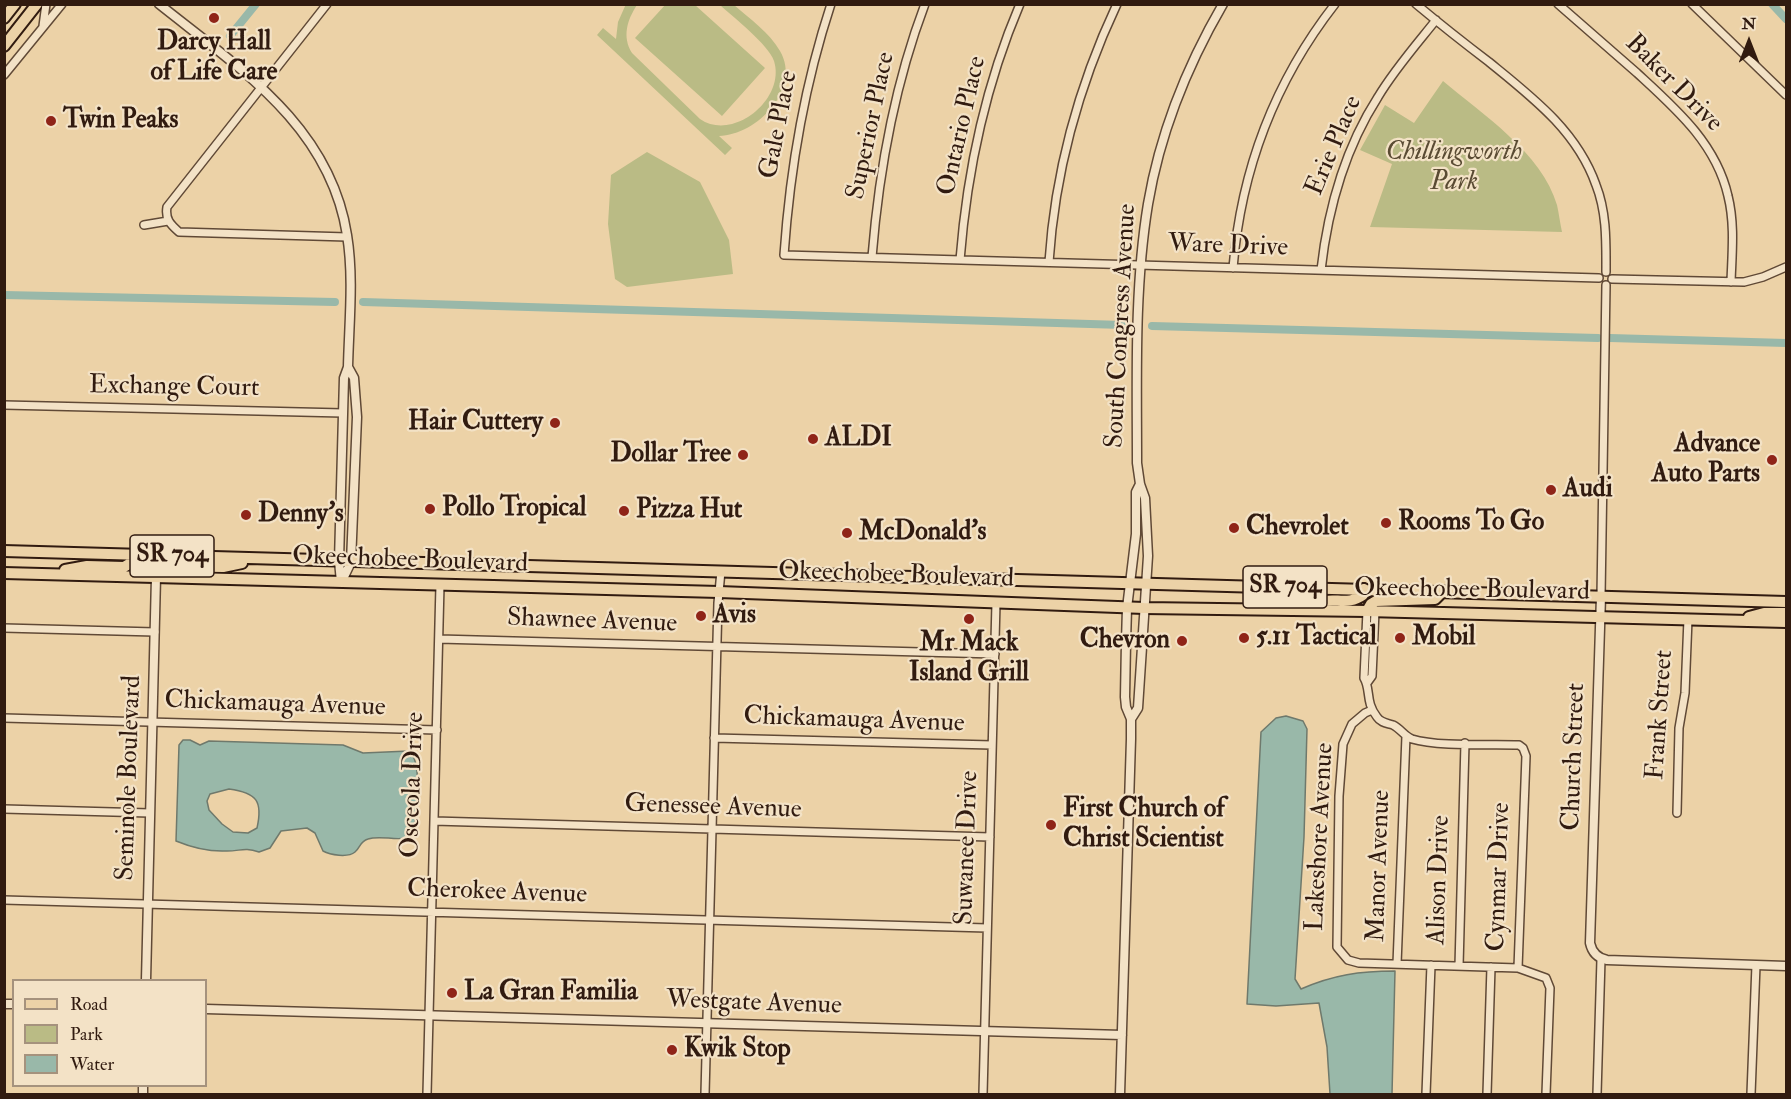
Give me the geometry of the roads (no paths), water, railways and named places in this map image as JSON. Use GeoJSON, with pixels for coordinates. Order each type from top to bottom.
{"type":"FeatureCollection","features":[{"type":"Feature","properties":{"kind":"main road"},"geometry":{"type":"LineString","coordinates":[[4,18],[15,4]]}},
{"type":"Feature","properties":{"kind":"main road"},"geometry":{"type":"LineString","coordinates":[[4,46],[37,4]]}},
{"type":"Feature","properties":{"kind":"main road","name":"Okeechobee Boulevard"},"geometry":{"type":"LineString","coordinates":[[4,551],[1786,602]]}},
{"type":"Feature","properties":{"kind":"main road"},"geometry":{"type":"LineString","coordinates":[[41,574],[87,566],[124,567],[142,555]]}},
{"type":"Feature","properties":{"kind":"main road"},"geometry":{"type":"LineString","coordinates":[[156,577],[170,566],[223,567],[260,559]]}},
{"type":"Feature","properties":{"kind":"main road","name":"Okeechobee Boulevard"},"geometry":{"type":"LineString","coordinates":[[4,573],[719,592],[1144,609],[1371,611],[1786,622]]}},
{"type":"Feature","properties":{"kind":"main road"},"geometry":{"type":"LineString","coordinates":[[1306,610],[1319,602],[1356,600],[1363,595],[1364,589]]}},
{"type":"Feature","properties":{"kind":"main road"},"geometry":{"type":"LineString","coordinates":[[1371,611],[1371,604],[1376,601],[1435,599],[1443,591]]}},
{"type":"Feature","properties":{"kind":"main road"},"geometry":{"type":"LineString","coordinates":[[1737,621],[1764,613],[1786,613]]}},
{"type":"Feature","properties":{"kind":"street"},"geometry":{"type":"LineString","coordinates":[[43,26],[45,4]]}},
{"type":"Feature","properties":{"kind":"street"},"geometry":{"type":"LineString","coordinates":[[4,75],[62,4]]}},
{"type":"Feature","properties":{"kind":"street"},"geometry":{"type":"LineString","coordinates":[[159,4],[261,88],[292,118],[322,162],[340,204],[347,237],[350,283],[348,367],[344,378],[341,459],[339,561],[341,582]]}},
{"type":"Feature","properties":{"kind":"street"},"geometry":{"type":"LineString","coordinates":[[327,4],[167,207],[167,217],[179,232],[347,237]]}},
{"type":"Feature","properties":{"kind":"street","name":"Gale Place"},"geometry":{"type":"LineString","coordinates":[[784,255],[797,136],[812,68],[831,4]]}},
{"type":"Feature","properties":{"kind":"street","name":"Superior Place"},"geometry":{"type":"LineString","coordinates":[[872,257],[885,143],[903,69],[925,4]]}},
{"type":"Feature","properties":{"kind":"street","name":"Ontario Place"},"geometry":{"type":"LineString","coordinates":[[960,260],[967,191],[981,120],[1001,52],[1020,4]]}},
{"type":"Feature","properties":{"kind":"street"},"geometry":{"type":"LineString","coordinates":[[1048,262],[1059,178],[1072,121],[1091,65],[1117,4]]}},
{"type":"Feature","properties":{"kind":"street","name":"South Congress Avenue"},"geometry":{"type":"LineString","coordinates":[[1131,719],[1138,708],[1147,583],[1145,498],[1137,463],[1138,331],[1141,265],[1150,193],[1169,120],[1195,55],[1223,4]]}},
{"type":"Feature","properties":{"kind":"street"},"geometry":{"type":"LineString","coordinates":[[1233,268],[1242,198],[1264,126],[1290,72],[1335,4]]}},
{"type":"Feature","properties":{"kind":"street"},"geometry":{"type":"LineString","coordinates":[[1416,4],[1547,111],[1573,140],[1590,168],[1601,199],[1606,238],[1606,272]]}},
{"type":"Feature","properties":{"kind":"street","name":"Baker Drive"},"geometry":{"type":"LineString","coordinates":[[1558,4],[1650,85],[1705,142],[1722,176],[1730,203],[1731,282]]}},
{"type":"Feature","properties":{"kind":"street"},"geometry":{"type":"LineString","coordinates":[[1692,4],[1786,95]]}},
{"type":"Feature","properties":{"kind":"street","name":"Erie Place"},"geometry":{"type":"LineString","coordinates":[[1321,270],[1329,214],[1354,141],[1365,118],[1392,75],[1436,20]]}},
{"type":"Feature","properties":{"kind":"street"},"geometry":{"type":"LineString","coordinates":[[144,225],[167,217]]}},
{"type":"Feature","properties":{"kind":"street","name":"Ware Drive"},"geometry":{"type":"LineString","coordinates":[[784,255],[1599,278]]}},
{"type":"Feature","properties":{"kind":"street"},"geometry":{"type":"LineString","coordinates":[[1612,279],[1731,282],[1757,279],[1786,267]]}},
{"type":"Feature","properties":{"kind":"street"},"geometry":{"type":"LineString","coordinates":[[1606,272],[1602,273],[1599,278],[1601,283],[1606,285]]}},
{"type":"Feature","properties":{"kind":"street"},"geometry":{"type":"LineString","coordinates":[[1606,272],[1611,274],[1612,279],[1611,283],[1606,285]]}},
{"type":"Feature","properties":{"kind":"street"},"geometry":{"type":"LineString","coordinates":[[1601,596],[1606,285]]}},
{"type":"Feature","properties":{"kind":"street"},"geometry":{"type":"LineString","coordinates":[[341,582],[351,562],[357,417],[354,378],[348,367]]}},
{"type":"Feature","properties":{"kind":"street","name":"Exchange Court"},"geometry":{"type":"LineString","coordinates":[[4,405],[343,413]]}},
{"type":"Feature","properties":{"kind":"street"},"geometry":{"type":"LineString","coordinates":[[341,459],[347,470],[355,477]]}},
{"type":"Feature","properties":{"kind":"street","name":"South Congress Avenue"},"geometry":{"type":"LineString","coordinates":[[1131,719],[1125,697],[1127,608],[1136,534],[1136,492],[1140,484]]}},
{"type":"Feature","properties":{"kind":"street"},"geometry":{"type":"LineString","coordinates":[[705,1095],[714,738],[721,571]]}},
{"type":"Feature","properties":{"kind":"street","name":"Seminole Boulevard"},"geometry":{"type":"LineString","coordinates":[[146,979],[156,577]]}},
{"type":"Feature","properties":{"kind":"street","name":"Osceola Drive"},"geometry":{"type":"LineString","coordinates":[[427,1095],[440,585]]}},
{"type":"Feature","properties":{"kind":"street","name":"Church Street"},"geometry":{"type":"LineString","coordinates":[[1601,596],[1591,920],[1591,948],[1601,959]]}},
{"type":"Feature","properties":{"kind":"street","name":"Suwanee Drive"},"geometry":{"type":"LineString","coordinates":[[983,1095],[996,603]]}},
{"type":"Feature","properties":{"kind":"street"},"geometry":{"type":"LineString","coordinates":[[1371,611],[1364,678],[1372,710],[1380,721],[1394,726],[1406,736],[1427,742],[1465,743]]}},
{"type":"Feature","properties":{"kind":"street","name":"Frank Street"},"geometry":{"type":"LineString","coordinates":[[1677,813],[1679,728],[1684,693],[1688,619]]}},
{"type":"Feature","properties":{"kind":"street"},"geometry":{"type":"LineString","coordinates":[[4,628],[155,632]]}},
{"type":"Feature","properties":{"kind":"street","name":"Shawnee Avenue"},"geometry":{"type":"LineString","coordinates":[[439,639],[994,654]]}},
{"type":"Feature","properties":{"kind":"street","name":"Lakeshore Avenue"},"geometry":{"type":"LineString","coordinates":[[1372,710],[1352,724],[1343,744],[1339,796],[1336,942],[1343,957],[1353,962],[1397,964]]}},
{"type":"Feature","properties":{"kind":"street","name":"Chickamauga Avenue"},"geometry":{"type":"LineString","coordinates":[[4,718],[437,730]]}},
{"type":"Feature","properties":{"kind":"street"},"geometry":{"type":"LineString","coordinates":[[1120,1095],[1131,719]]}},
{"type":"Feature","properties":{"kind":"street","name":"Manor Avenue"},"geometry":{"type":"LineString","coordinates":[[1406,736],[1397,964],[1459,966]]}},
{"type":"Feature","properties":{"kind":"street","name":"Chickamauga Avenue"},"geometry":{"type":"LineString","coordinates":[[714,738],[992,745]]}},
{"type":"Feature","properties":{"kind":"street","name":"Cynmar Drive"},"geometry":{"type":"LineString","coordinates":[[1465,743],[1519,745],[1526,756],[1518,968],[1546,978],[1550,988],[1546,1095]]}},
{"type":"Feature","properties":{"kind":"street","name":"Alison Drive"},"geometry":{"type":"LineString","coordinates":[[1465,743],[1459,966],[1491,967]]}},
{"type":"Feature","properties":{"kind":"street"},"geometry":{"type":"LineString","coordinates":[[4,809],[150,813]]}},
{"type":"Feature","properties":{"kind":"street","name":"Genessee Avenue"},"geometry":{"type":"LineString","coordinates":[[434,821],[990,837]]}},
{"type":"Feature","properties":{"kind":"street","name":"Cherokee Avenue"},"geometry":{"type":"LineString","coordinates":[[4,900],[987,928]]}},
{"type":"Feature","properties":{"kind":"street"},"geometry":{"type":"LineString","coordinates":[[1597,1095],[1601,959],[1786,966]]}},
{"type":"Feature","properties":{"kind":"street"},"geometry":{"type":"LineString","coordinates":[[1426,1095],[1431,965]]}},
{"type":"Feature","properties":{"kind":"street"},"geometry":{"type":"LineString","coordinates":[[1751,1095],[1756,965]]}},
{"type":"Feature","properties":{"kind":"street"},"geometry":{"type":"LineString","coordinates":[[1487,1095],[1491,967],[1518,968]]}},
{"type":"Feature","properties":{"kind":"street","name":"Westgate Avenue"},"geometry":{"type":"LineString","coordinates":[[207,1010],[1122,1035]]}},
{"type":"Feature","properties":{"kind":"water"},"geometry":{"type":"Polygon","coordinates":[[[1286,716],[1303,721],[1307,729],[1304,837],[1295,979],[1301,989],[1324,980],[1347,975],[1395,971],[1392,1094],[1330,1094],[1327,1047],[1319,1003],[1276,1006],[1247,1004],[1261,732],[1276,718],[1286,716]]]}},
{"type":"Feature","properties":{"kind":"water"},"geometry":{"type":"Polygon","coordinates":[[[183,740],[190,740],[200,745],[209,741],[343,745],[363,753],[409,751],[414,757],[417,777],[414,834],[398,839],[368,839],[363,841],[352,854],[344,855],[334,855],[323,851],[315,833],[307,828],[281,831],[270,848],[259,852],[246,849],[213,851],[176,841],[179,745],[183,740]],[[229,789],[210,794],[207,801],[209,810],[233,832],[248,833],[257,828],[258,805],[252,796],[229,789]]]}},
{"type":"Feature","properties":{"kind":"waterway"},"geometry":{"type":"LineString","coordinates":[[230,36],[256,4]]}},
{"type":"Feature","properties":{"kind":"waterway"},"geometry":{"type":"LineString","coordinates":[[1772,4],[1786,19]]}},
{"type":"Feature","properties":{"kind":"waterway"},"geometry":{"type":"LineString","coordinates":[[4,295],[335,302]]}},
{"type":"Feature","properties":{"kind":"waterway"},"geometry":{"type":"LineString","coordinates":[[363,302],[1123,325]]}},
{"type":"Feature","properties":{"kind":"waterway"},"geometry":{"type":"LineString","coordinates":[[1152,326],[1598,338]]}},
{"type":"Feature","properties":{"kind":"waterway"},"geometry":{"type":"LineString","coordinates":[[1610,338],[1786,343]]}},
{"type":"Feature","properties":{"kind":"place","name":"Darcy Hall of Life Care"},"geometry":{"type":"Point","coordinates":[214,18]}},
{"type":"Feature","properties":{"kind":"place","name":"Twin Peaks"},"geometry":{"type":"Point","coordinates":[51,121]}},
{"type":"Feature","properties":{"kind":"place","name":"Hair Cuttery"},"geometry":{"type":"Point","coordinates":[555,423]}},
{"type":"Feature","properties":{"kind":"place","name":"ALDI"},"geometry":{"type":"Point","coordinates":[813,439]}},
{"type":"Feature","properties":{"kind":"place","name":"Dollar Tree"},"geometry":{"type":"Point","coordinates":[743,455]}},
{"type":"Feature","properties":{"kind":"place","name":"Advance Auto Parts"},"geometry":{"type":"Point","coordinates":[1772,460]}},
{"type":"Feature","properties":{"kind":"place","name":"Audi"},"geometry":{"type":"Point","coordinates":[1551,490]}},
{"type":"Feature","properties":{"kind":"place","name":"Pollo Tropical"},"geometry":{"type":"Point","coordinates":[430,509]}},
{"type":"Feature","properties":{"kind":"place","name":"Pizza Hut"},"geometry":{"type":"Point","coordinates":[624,511]}},
{"type":"Feature","properties":{"kind":"place","name":"Denny's"},"geometry":{"type":"Point","coordinates":[246,515]}},
{"type":"Feature","properties":{"kind":"place","name":"Rooms To Go"},"geometry":{"type":"Point","coordinates":[1386,523]}},
{"type":"Feature","properties":{"kind":"place","name":"Chevrolet"},"geometry":{"type":"Point","coordinates":[1234,528]}},
{"type":"Feature","properties":{"kind":"place","name":"McDonald's"},"geometry":{"type":"Point","coordinates":[847,533]}},
{"type":"Feature","properties":{"kind":"place","name":"Avis"},"geometry":{"type":"Point","coordinates":[701,616]}},
{"type":"Feature","properties":{"kind":"place","name":"Mr Mack Island Grill"},"geometry":{"type":"Point","coordinates":[969,619]}},
{"type":"Feature","properties":{"kind":"place","name":"5.11 Tactical"},"geometry":{"type":"Point","coordinates":[1244,638]}},
{"type":"Feature","properties":{"kind":"place","name":"Mobil"},"geometry":{"type":"Point","coordinates":[1400,638]}},
{"type":"Feature","properties":{"kind":"place","name":"Chevron"},"geometry":{"type":"Point","coordinates":[1182,641]}},
{"type":"Feature","properties":{"kind":"place","name":"First Church of Christ Scientist"},"geometry":{"type":"Point","coordinates":[1051,825]}},
{"type":"Feature","properties":{"kind":"place","name":"La Gran Familia"},"geometry":{"type":"Point","coordinates":[452,993]}},
{"type":"Feature","properties":{"kind":"place","name":"Kwik Stop"},"geometry":{"type":"Point","coordinates":[672,1050]}},
{"type":"Feature","properties":{"kind":"park label","name":"Chillingworth Park"},"geometry":{"type":"Point","coordinates":[1454,168]}}]}
